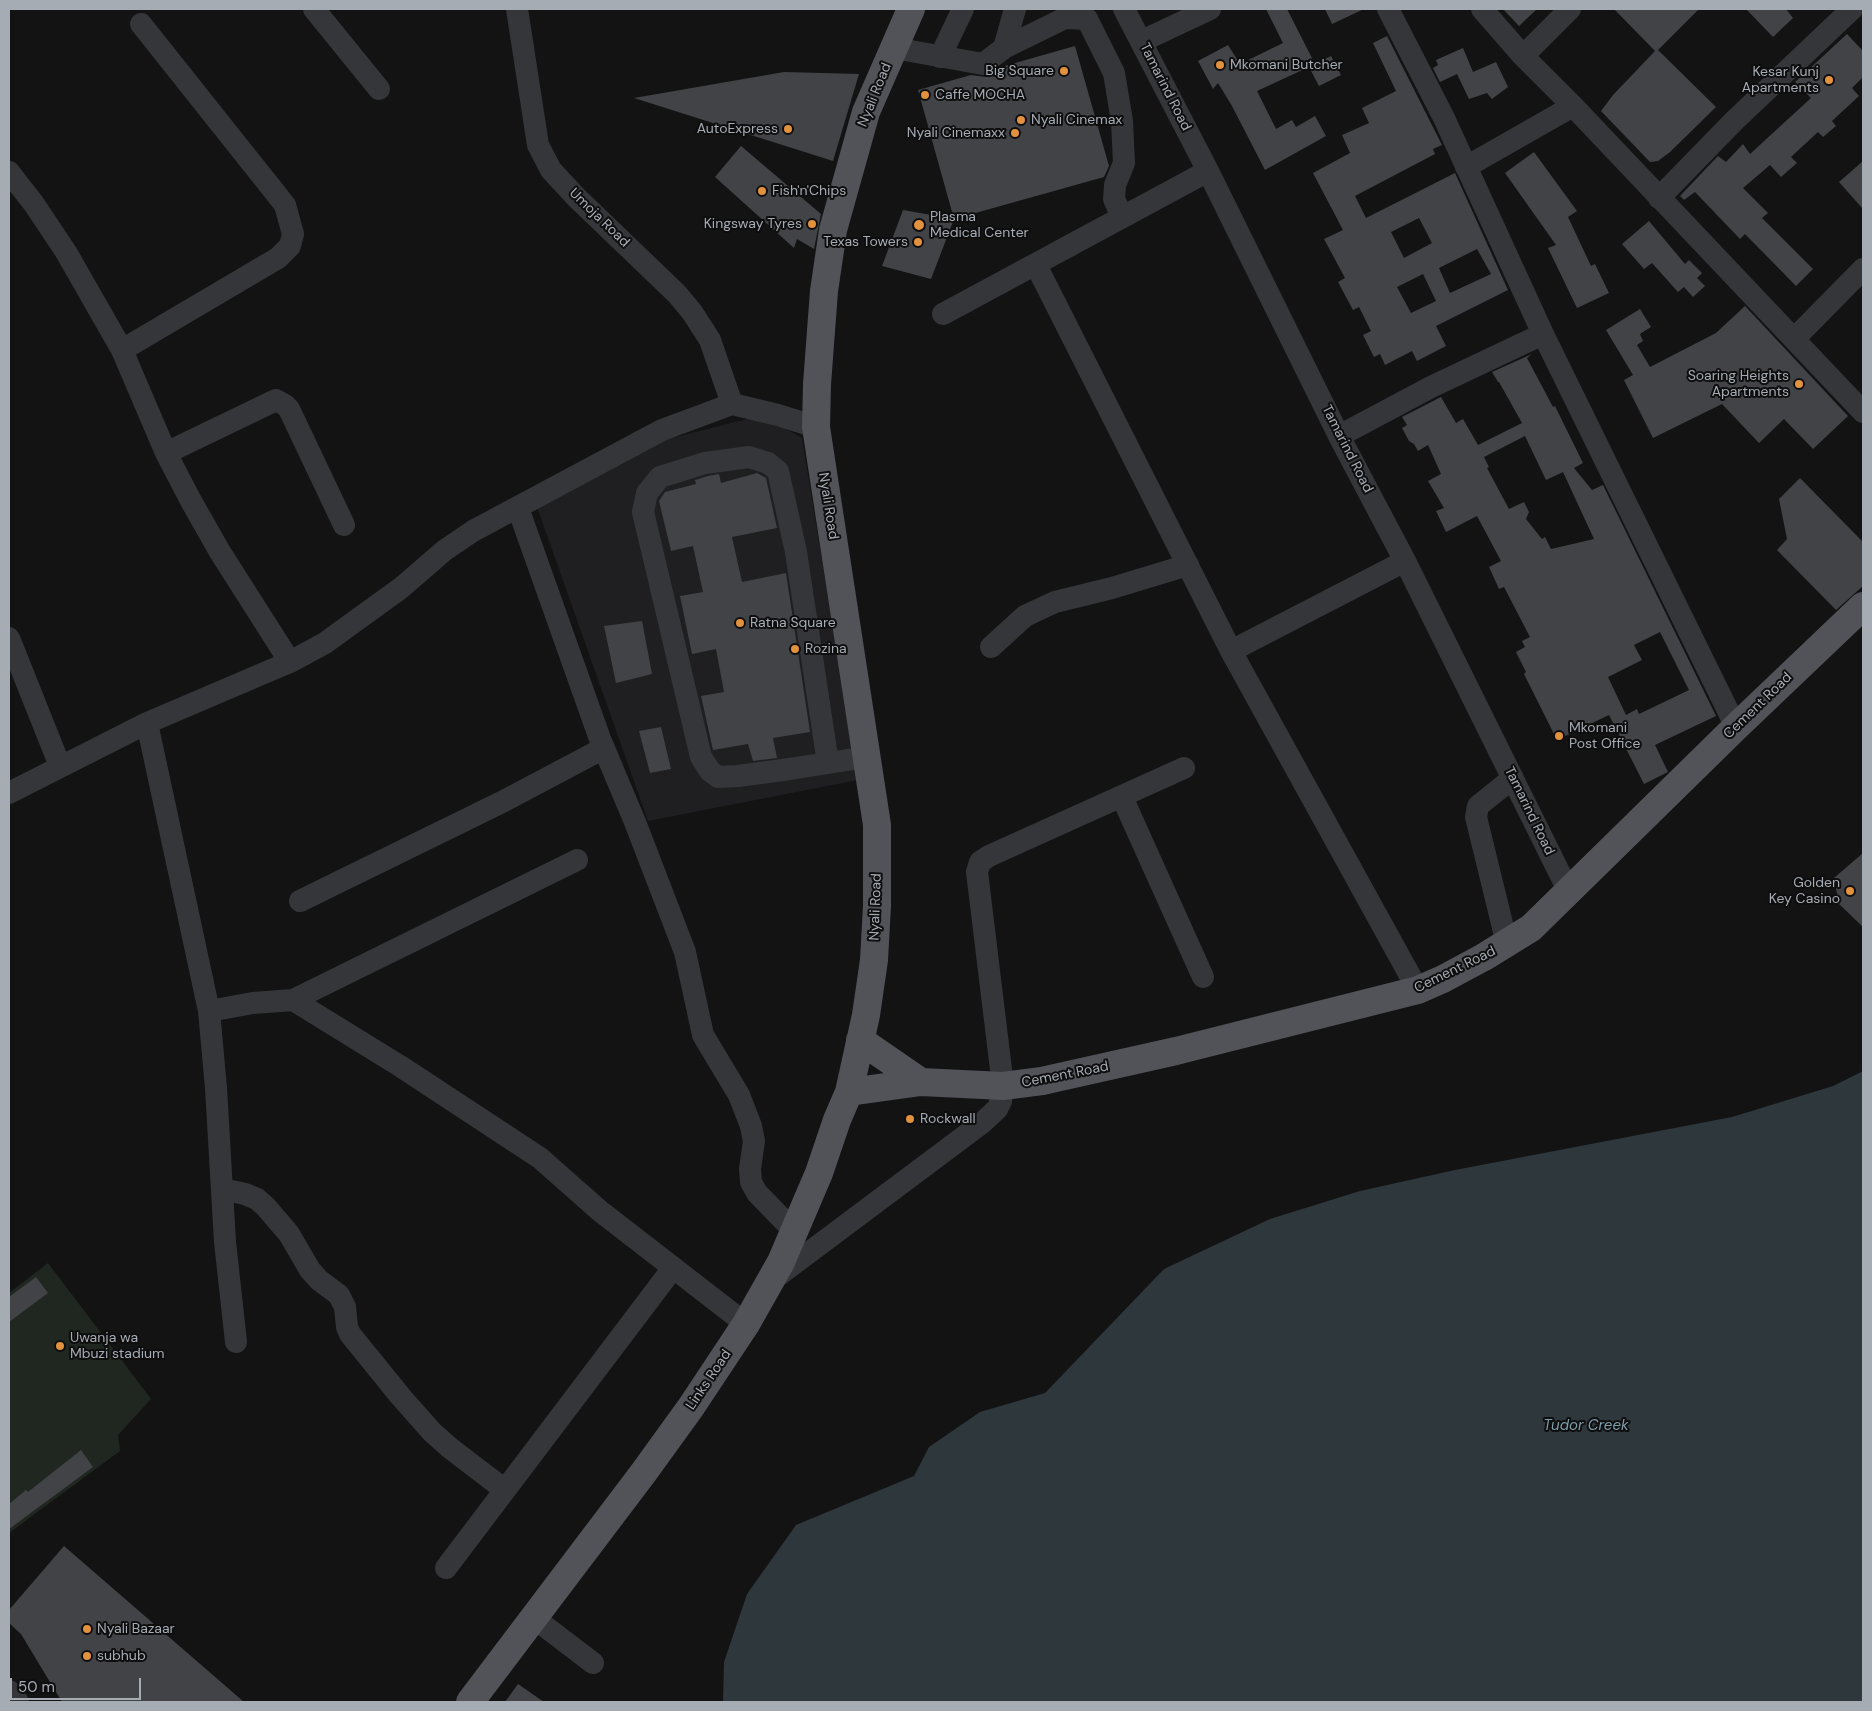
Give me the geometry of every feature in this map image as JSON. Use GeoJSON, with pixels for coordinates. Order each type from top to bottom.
{"type":"FeatureCollection","features":[{"type":"Feature","properties":{"kind":"main road","name":"Nyali Road"},"geometry":{"type":"LineString","coordinates":[[863,1028],[874,960],[877,906],[877,825],[816,427],[824,291],[833,230],[866,112],[911,9]]}},
{"type":"Feature","properties":{"kind":"main road","name":"Cement Road"},"geometry":{"type":"LineString","coordinates":[[849,1092],[921,1082],[1003,1086],[1042,1082],[1176,1051],[1418,990],[1460,970],[1507,944],[1531,928],[1736,727],[1863,606]]}},
{"type":"Feature","properties":{"kind":"main road","name":"Links Road"},"geometry":{"type":"LineString","coordinates":[[470,1702],[680,1422],[746,1324],[781,1262],[819,1173],[837,1120],[849,1092],[863,1028]]}},
{"type":"Feature","properties":{"kind":"main road"},"geometry":{"type":"LineString","coordinates":[[863,1028],[921,1082]]}},
{"type":"Feature","properties":{"kind":"street"},"geometry":{"type":"LineString","coordinates":[[314,9],[379,89]]}},
{"type":"Feature","properties":{"kind":"street","name":"Umoja Road"},"geometry":{"type":"LineString","coordinates":[[516,9],[538,145],[551,170],[576,197],[677,294],[692,312],[710,340],[732,404]]}},
{"type":"Feature","properties":{"kind":"street"},"geometry":{"type":"LineString","coordinates":[[940,57],[963,9]]}},
{"type":"Feature","properties":{"kind":"street"},"geometry":{"type":"LineString","coordinates":[[1004,48],[1015,9]]}},
{"type":"Feature","properties":{"kind":"street","name":"Tamarind Road"},"geometry":{"type":"LineString","coordinates":[[1124,9],[1208,171],[1339,436],[1405,561],[1568,890]]}},
{"type":"Feature","properties":{"kind":"street"},"geometry":{"type":"LineString","coordinates":[[1142,41],[1210,9]]}},
{"type":"Feature","properties":{"kind":"street"},"geometry":{"type":"LineString","coordinates":[[1388,9],[1444,118],[1543,334],[1736,727]]}},
{"type":"Feature","properties":{"kind":"street"},"geometry":{"type":"LineString","coordinates":[[1482,9],[1523,56],[1573,106],[1863,412]]}},
{"type":"Feature","properties":{"kind":"street"},"geometry":{"type":"LineString","coordinates":[[1523,56],[1570,9]]}},
{"type":"Feature","properties":{"kind":"street"},"geometry":{"type":"LineString","coordinates":[[1659,198],[1734,121],[1852,9]]}},
{"type":"Feature","properties":{"kind":"street"},"geometry":{"type":"LineString","coordinates":[[894,48],[983,64],[1004,48],[1065,18],[1087,14],[1114,73],[1122,121],[1124,163],[1115,184],[1114,199],[1122,217]]}},
{"type":"Feature","properties":{"kind":"street"},"geometry":{"type":"LineString","coordinates":[[122,350],[278,258],[290,246],[293,234],[285,205],[141,24]]}},
{"type":"Feature","properties":{"kind":"street"},"geometry":{"type":"LineString","coordinates":[[1466,167],[1573,106]]}},
{"type":"Feature","properties":{"kind":"street"},"geometry":{"type":"LineString","coordinates":[[943,314],[1208,171]]}},
{"type":"Feature","properties":{"kind":"street"},"geometry":{"type":"LineString","coordinates":[[9,172],[34,204],[66,252],[122,350],[166,453],[220,552],[290,662]]}},
{"type":"Feature","properties":{"kind":"street"},"geometry":{"type":"LineString","coordinates":[[1036,265],[1231,651],[1418,990]]}},
{"type":"Feature","properties":{"kind":"street"},"geometry":{"type":"LineString","coordinates":[[1794,339],[1863,269]]}},
{"type":"Feature","properties":{"kind":"street"},"geometry":{"type":"LineString","coordinates":[[1339,436],[1431,387],[1543,334]]}},
{"type":"Feature","properties":{"kind":"street"},"geometry":{"type":"LineString","coordinates":[[166,453],[276,400],[285,404],[289,409],[344,524]]}},
{"type":"Feature","properties":{"kind":"street"},"geometry":{"type":"LineString","coordinates":[[9,793],[148,723],[290,662],[325,643],[400,588],[445,550],[473,531],[662,430],[732,404],[778,415],[816,427]]}},
{"type":"Feature","properties":{"kind":"street"},"geometry":{"type":"LineString","coordinates":[[828,763],[796,552],[778,471],[768,463],[750,457],[705,462],[660,477],[647,493],[643,512],[701,757],[710,771],[718,777],[738,776],[828,763],[867,757]]}},
{"type":"Feature","properties":{"kind":"street"},"geometry":{"type":"LineString","coordinates":[[518,508],[604,748],[685,952],[703,1035],[739,1095],[751,1126],[754,1141],[750,1169],[751,1182],[757,1193],[794,1231]]}},
{"type":"Feature","properties":{"kind":"street"},"geometry":{"type":"LineString","coordinates":[[1231,651],[1405,561]]}},
{"type":"Feature","properties":{"kind":"street"},"geometry":{"type":"LineString","coordinates":[[991,647],[1025,616],[1056,602],[1112,588],[1188,565]]}},
{"type":"Feature","properties":{"kind":"street"},"geometry":{"type":"LineString","coordinates":[[9,638],[60,766]]}},
{"type":"Feature","properties":{"kind":"street"},"geometry":{"type":"LineString","coordinates":[[148,723],[209,1011],[216,1088],[225,1242],[236,1342]]}},
{"type":"Feature","properties":{"kind":"street"},"geometry":{"type":"LineString","coordinates":[[300,901],[502,802],[604,748]]}},
{"type":"Feature","properties":{"kind":"street"},"geometry":{"type":"LineString","coordinates":[[770,1282],[982,1123],[997,1109],[1003,1095],[1003,1086],[977,872],[980,862],[989,856],[1184,768]]}},
{"type":"Feature","properties":{"kind":"street"},"geometry":{"type":"LineString","coordinates":[[1507,944],[1476,817],[1478,806],[1513,778]]}},
{"type":"Feature","properties":{"kind":"street"},"geometry":{"type":"LineString","coordinates":[[1122,797],[1203,976]]}},
{"type":"Feature","properties":{"kind":"street"},"geometry":{"type":"LineString","coordinates":[[209,1011],[253,1003],[293,1000],[577,860]]}},
{"type":"Feature","properties":{"kind":"street"},"geometry":{"type":"LineString","coordinates":[[293,1000],[400,1066],[540,1158],[600,1211],[746,1324]]}},
{"type":"Feature","properties":{"kind":"street"},"geometry":{"type":"LineString","coordinates":[[222,1188],[245,1194],[257,1199],[266,1206],[289,1234],[318,1280],[340,1295],[345,1307],[347,1327],[350,1334],[401,1397],[432,1432],[505,1490]]}},
{"type":"Feature","properties":{"kind":"street"},"geometry":{"type":"LineString","coordinates":[[446,1568],[674,1268]]}},
{"type":"Feature","properties":{"kind":"street"},"geometry":{"type":"LineString","coordinates":[[534,1618],[592,1663]]}},
{"type":"Feature","properties":{"kind":"street"},"geometry":{"type":"LineString","coordinates":[[9,1691],[18,1702]]}},
{"type":"Feature","properties":{"kind":"shaded area","name":"Ratna Square"},"geometry":{"type":"Polygon","coordinates":[[[763,415],[802,438],[858,780],[648,821],[537,507],[644,445],[763,415]]]}},
{"type":"Feature","properties":{"kind":"shaded area","name":"Uwanja wa Mbuzi stadium"},"geometry":{"type":"Polygon","coordinates":[[[48,1263],[151,1399],[118,1435],[120,1451],[9,1533],[9,1293],[48,1263]]]}},
{"type":"Feature","properties":{"kind":"water","name":"Tudor Creek"},"geometry":{"type":"Polygon","coordinates":[[[1863,1071],[1863,1702],[723,1702],[724,1662],[747,1594],[796,1525],[914,1476],[929,1447],[980,1412],[1045,1393],[1164,1269],[1270,1219],[1360,1191],[1455,1170],[1732,1117],[1833,1086],[1863,1071]]]}},
{"type":"Feature","properties":{"kind":"building"},"geometry":{"type":"Polygon","coordinates":[[[1266,9],[1287,9],[1315,64],[1331,56],[1341,75],[1319,86],[1309,67],[1257,91],[1276,129],[1292,120],[1296,127],[1315,116],[1326,136],[1265,170],[1218,83],[1213,89],[1198,61],[1228,45],[1240,64],[1283,43],[1266,9]]]}},
{"type":"Feature","properties":{"kind":"building"},"geometry":{"type":"Polygon","coordinates":[[[1325,9],[1364,9],[1332,24],[1325,9]]]}},
{"type":"Feature","properties":{"kind":"building"},"geometry":{"type":"Polygon","coordinates":[[[1503,9],[1537,9],[1519,26],[1503,9]]]}},
{"type":"Feature","properties":{"kind":"building"},"geometry":{"type":"Polygon","coordinates":[[[1614,9],[1699,9],[1658,50],[1716,107],[1670,152],[1658,161],[1650,162],[1601,111],[1613,95],[1655,51],[1614,9]]]}},
{"type":"Feature","properties":{"kind":"building"},"geometry":{"type":"Polygon","coordinates":[[[1746,9],[1786,9],[1793,18],[1773,37],[1746,9]]]}},
{"type":"Feature","properties":{"kind":"building"},"geometry":{"type":"Polygon","coordinates":[[[1847,34],[1863,51],[1863,77],[1852,88],[1859,96],[1832,121],[1836,126],[1823,137],[1818,132],[1791,157],[1797,163],[1781,177],[1770,165],[1743,188],[1768,213],[1762,218],[1813,269],[1796,286],[1745,234],[1740,239],[1695,192],[1684,200],[1680,196],[1718,156],[1726,162],[1743,144],[1750,154],[1811,98],[1795,82],[1847,34]]]}},
{"type":"Feature","properties":{"kind":"building"},"geometry":{"type":"Polygon","coordinates":[[[1387,36],[1442,145],[1433,149],[1435,154],[1355,196],[1366,218],[1455,173],[1508,290],[1436,326],[1446,346],[1417,361],[1412,351],[1385,365],[1380,354],[1374,357],[1363,335],[1371,331],[1359,307],[1353,310],[1338,282],[1345,278],[1324,239],[1343,230],[1313,173],[1350,153],[1342,135],[1369,123],[1362,108],[1396,91],[1373,43],[1387,36]],[[1419,218],[1391,232],[1404,258],[1432,243],[1419,218]],[[1477,249],[1439,268],[1450,293],[1491,274],[1477,249]],[[1423,274],[1397,287],[1411,313],[1436,301],[1423,274]]]}},
{"type":"Feature","properties":{"kind":"building","name":"Nyali Cinemaxx"},"geometry":{"type":"Polygon","coordinates":[[[1075,46],[1109,166],[1104,177],[954,219],[918,90],[971,75],[986,77],[1001,67],[1075,46]]]}},
{"type":"Feature","properties":{"kind":"building"},"geometry":{"type":"Polygon","coordinates":[[[1463,48],[1473,72],[1496,62],[1508,87],[1492,99],[1487,93],[1469,99],[1457,74],[1440,82],[1433,68],[1438,65],[1436,60],[1463,48]]]}},
{"type":"Feature","properties":{"kind":"building","name":"AutoExpress"},"geometry":{"type":"Polygon","coordinates":[[[784,72],[859,74],[833,161],[634,98],[784,72]]]}},
{"type":"Feature","properties":{"kind":"building","name":"Fish'n'Chips"},"geometry":{"type":"Polygon","coordinates":[[[741,146],[821,214],[814,249],[797,239],[794,248],[715,177],[741,146]]]}},
{"type":"Feature","properties":{"kind":"building"},"geometry":{"type":"Polygon","coordinates":[[[1534,152],[1577,211],[1568,217],[1591,266],[1595,264],[1609,293],[1577,308],[1548,248],[1556,245],[1505,173],[1534,152]]]}},
{"type":"Feature","properties":{"kind":"building"},"geometry":{"type":"Polygon","coordinates":[[[1863,161],[1863,209],[1839,182],[1863,161]]]}},
{"type":"Feature","properties":{"kind":"building","name":"Texas Towers"},"geometry":{"type":"Polygon","coordinates":[[[903,210],[954,219],[931,279],[882,266],[903,210]]]}},
{"type":"Feature","properties":{"kind":"building"},"geometry":{"type":"Polygon","coordinates":[[[1649,221],[1685,264],[1689,260],[1702,273],[1697,278],[1705,286],[1693,297],[1684,287],[1678,292],[1652,263],[1644,269],[1622,244],[1649,221]]]}},
{"type":"Feature","properties":{"kind":"building"},"geometry":{"type":"Polygon","coordinates":[[[1745,306],[1848,416],[1813,449],[1784,419],[1759,443],[1722,404],[1653,438],[1624,380],[1633,375],[1606,330],[1640,309],[1651,327],[1640,334],[1643,341],[1637,345],[1650,367],[1716,333],[1745,306]]]}},
{"type":"Feature","properties":{"kind":"building"},"geometry":{"type":"Polygon","coordinates":[[[1532,354],[1527,358],[1553,407],[1555,406],[1583,463],[1574,468],[1592,490],[1603,485],[1716,716],[1655,745],[1668,772],[1644,784],[1609,715],[1557,740],[1524,674],[1526,672],[1516,652],[1525,647],[1522,641],[1530,637],[1504,587],[1499,589],[1489,567],[1501,561],[1477,516],[1446,532],[1436,511],[1444,508],[1428,481],[1441,474],[1428,445],[1418,451],[1414,444],[1409,441],[1402,428],[1407,425],[1402,417],[1441,397],[1456,423],[1463,419],[1478,445],[1522,423],[1492,372],[1532,354]],[[1525,436],[1484,457],[1489,467],[1487,468],[1509,509],[1524,502],[1529,512],[1526,519],[1542,539],[1545,537],[1551,549],[1594,539],[1563,472],[1546,480],[1525,436]],[[1660,632],[1634,645],[1642,660],[1608,677],[1626,715],[1637,709],[1639,714],[1689,690],[1660,632]]]}},
{"type":"Feature","properties":{"kind":"building","name":"Ratna Square"},"geometry":{"type":"Polygon","coordinates":[[[757,473],[766,478],[777,528],[732,537],[742,582],[786,573],[810,732],[773,738],[777,758],[753,761],[748,744],[713,750],[701,696],[724,692],[716,649],[692,654],[680,596],[703,592],[693,546],[671,551],[659,501],[665,492],[696,484],[695,480],[708,476],[719,474],[721,483],[757,473]]]}},
{"type":"Feature","properties":{"kind":"building"},"geometry":{"type":"Polygon","coordinates":[[[1800,478],[1863,542],[1863,586],[1836,610],[1777,550],[1787,539],[1779,499],[1800,478]]]}},
{"type":"Feature","properties":{"kind":"building"},"geometry":{"type":"Polygon","coordinates":[[[642,621],[652,674],[616,683],[604,626],[642,621]]]}},
{"type":"Feature","properties":{"kind":"building"},"geometry":{"type":"Polygon","coordinates":[[[661,727],[671,769],[650,773],[639,731],[661,727]]]}},
{"type":"Feature","properties":{"kind":"building","name":"Golden Key Casino"},"geometry":{"type":"Polygon","coordinates":[[[1863,853],[1863,927],[1839,904],[1834,878],[1863,853]]]}},
{"type":"Feature","properties":{"kind":"building"},"geometry":{"type":"Polygon","coordinates":[[[36,1277],[48,1293],[9,1322],[9,1297],[36,1277]]]}},
{"type":"Feature","properties":{"kind":"building"},"geometry":{"type":"Polygon","coordinates":[[[81,1450],[93,1467],[9,1529],[9,1504],[26,1490],[28,1492],[81,1450]]]}},
{"type":"Feature","properties":{"kind":"building","name":"Nyali Bazaar"},"geometry":{"type":"Polygon","coordinates":[[[64,1546],[244,1702],[62,1702],[21,1634],[9,1623],[9,1610],[64,1546]]]}},
{"type":"Feature","properties":{"kind":"building"},"geometry":{"type":"Polygon","coordinates":[[[518,1684],[544,1702],[505,1702],[518,1684]]]}},
{"type":"Feature","properties":{"kind":"place","name":"Mkomani Butcher"},"geometry":{"type":"Point","coordinates":[1220,65]}},
{"type":"Feature","properties":{"kind":"place","name":"Big Square"},"geometry":{"type":"Point","coordinates":[1064,71]}},
{"type":"Feature","properties":{"kind":"place","name":"Kesar Kunj Apartments"},"geometry":{"type":"Point","coordinates":[1829,80]}},
{"type":"Feature","properties":{"kind":"place","name":"Caffe MOCHA"},"geometry":{"type":"Point","coordinates":[925,95]}},
{"type":"Feature","properties":{"kind":"place","name":"Nyali Cinemax"},"geometry":{"type":"Point","coordinates":[1021,120]}},
{"type":"Feature","properties":{"kind":"place","name":"AutoExpress"},"geometry":{"type":"Point","coordinates":[788,129]}},
{"type":"Feature","properties":{"kind":"place","name":"Nyali Cinemaxx"},"geometry":{"type":"Point","coordinates":[1015,133]}},
{"type":"Feature","properties":{"kind":"place","name":"Fish'n'Chips"},"geometry":{"type":"Point","coordinates":[762,191]}},
{"type":"Feature","properties":{"kind":"place","name":"Kingsway Tyres"},"geometry":{"type":"Point","coordinates":[812,224]}},
{"type":"Feature","properties":{"kind":"place","name":"Plasma Medical Center"},"geometry":{"type":"Point","coordinates":[919,225]}},
{"type":"Feature","properties":{"kind":"place","name":"Texas Towers"},"geometry":{"type":"Point","coordinates":[918,242]}},
{"type":"Feature","properties":{"kind":"place","name":"Soaring Heights Apartments"},"geometry":{"type":"Point","coordinates":[1799,384]}},
{"type":"Feature","properties":{"kind":"place","name":"Ratna Square"},"geometry":{"type":"Point","coordinates":[740,623]}},
{"type":"Feature","properties":{"kind":"place","name":"Rozina"},"geometry":{"type":"Point","coordinates":[795,649]}},
{"type":"Feature","properties":{"kind":"place","name":"Mkomani Post Office"},"geometry":{"type":"Point","coordinates":[1559,736]}},
{"type":"Feature","properties":{"kind":"place","name":"Golden Key Casino"},"geometry":{"type":"Point","coordinates":[1850,891]}},
{"type":"Feature","properties":{"kind":"place","name":"Rockwall"},"geometry":{"type":"Point","coordinates":[910,1119]}},
{"type":"Feature","properties":{"kind":"place","name":"Uwanja wa Mbuzi stadium"},"geometry":{"type":"Point","coordinates":[60,1346]}},
{"type":"Feature","properties":{"kind":"place","name":"Nyali Bazaar"},"geometry":{"type":"Point","coordinates":[87,1629]}},
{"type":"Feature","properties":{"kind":"place","name":"subhub"},"geometry":{"type":"Point","coordinates":[87,1656]}}]}
